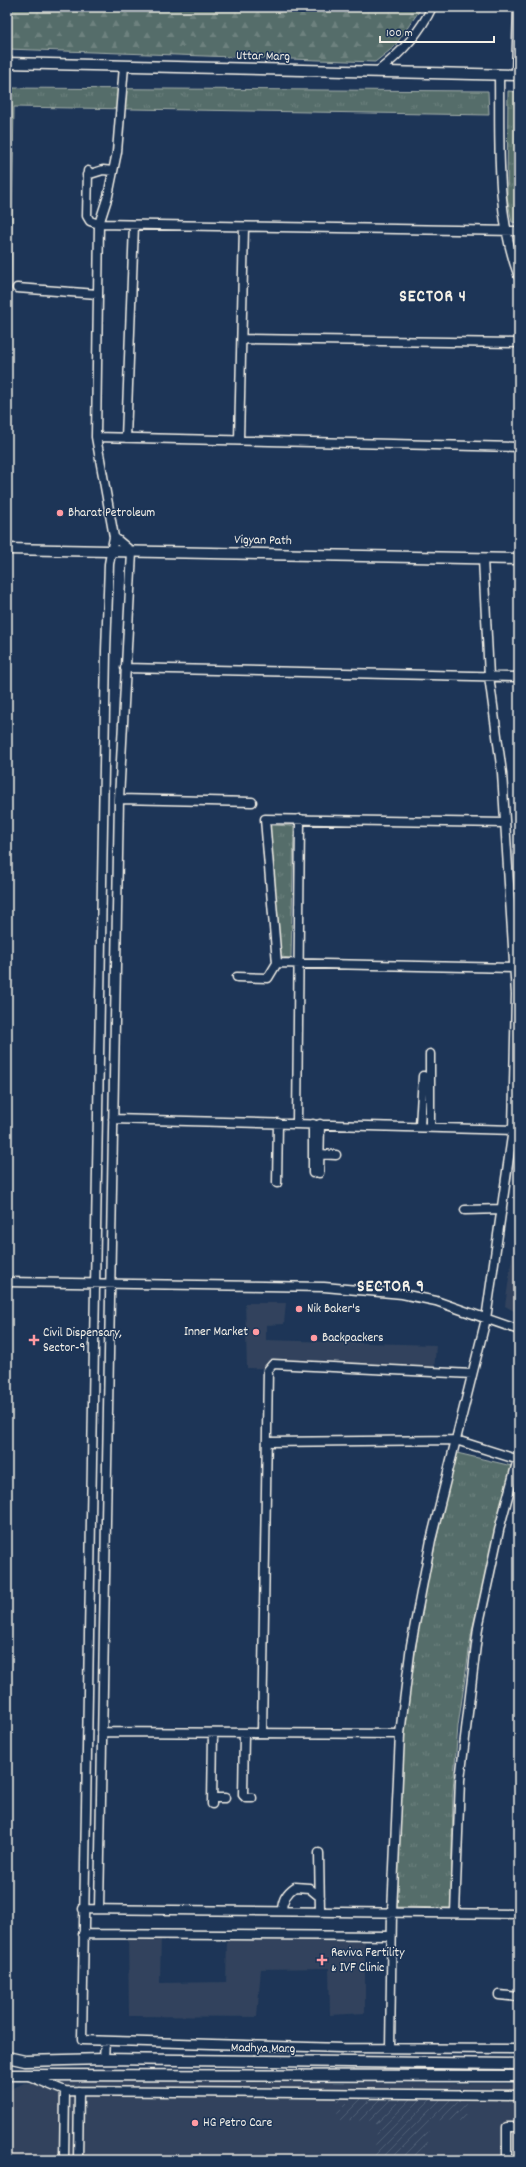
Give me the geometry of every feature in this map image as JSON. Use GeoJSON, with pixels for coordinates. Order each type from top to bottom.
{"type":"FeatureCollection","features":[{"type":"Feature","properties":{"kind":"main road","name":"Uttar Marg"},"geometry":{"type":"LineString","coordinates":[[7,63],[517,75]]}},
{"type":"Feature","properties":{"kind":"main road","name":"Vigyan Path"},"geometry":{"type":"LineString","coordinates":[[7,549],[519,559]]}},
{"type":"Feature","properties":{"kind":"main road","name":"Madhya Marg"},"geometry":{"type":"LineString","coordinates":[[7,2057],[25,2061],[104,2059],[519,2064]]}},
{"type":"Feature","properties":{"kind":"main road","name":"Madhya Marg"},"geometry":{"type":"LineString","coordinates":[[7,2075],[519,2076]]}},
{"type":"Feature","properties":{"kind":"street"},"geometry":{"type":"LineString","coordinates":[[377,72],[395,58],[426,19],[432,7]]}},
{"type":"Feature","properties":{"kind":"street"},"geometry":{"type":"LineString","coordinates":[[517,75],[518,7]]}},
{"type":"Feature","properties":{"kind":"street"},"geometry":{"type":"LineString","coordinates":[[124,66],[121,123],[113,172],[99,224],[97,294],[96,438],[114,536],[111,551],[106,651],[83,1908],[82,2040],[390,2048],[519,2049]]}},
{"type":"Feature","properties":{"kind":"street"},"geometry":{"type":"LineString","coordinates":[[499,74],[501,198],[513,260],[519,277]]}},
{"type":"Feature","properties":{"kind":"street"},"geometry":{"type":"LineString","coordinates":[[113,172],[103,170],[87,173],[87,216],[90,221],[99,224],[134,225],[519,232]]}},
{"type":"Feature","properties":{"kind":"street"},"geometry":{"type":"LineString","coordinates":[[126,438],[134,225]]}},
{"type":"Feature","properties":{"kind":"street"},"geometry":{"type":"LineString","coordinates":[[239,440],[244,227]]}},
{"type":"Feature","properties":{"kind":"street"},"geometry":{"type":"LineString","coordinates":[[17,288],[97,294]]}},
{"type":"Feature","properties":{"kind":"street"},"geometry":{"type":"LineString","coordinates":[[242,339],[519,343]]}},
{"type":"Feature","properties":{"kind":"street"},"geometry":{"type":"LineString","coordinates":[[96,438],[519,447]]}},
{"type":"Feature","properties":{"kind":"street"},"geometry":{"type":"LineString","coordinates":[[99,1909],[119,799],[132,552],[114,536]]}},
{"type":"Feature","properties":{"kind":"street"},"geometry":{"type":"LineString","coordinates":[[390,2048],[391,1936],[400,1734],[411,1645],[431,1540],[486,1319],[502,1208],[516,1129],[516,994],[502,773],[489,676],[483,558]]}},
{"type":"Feature","properties":{"kind":"street"},"geometry":{"type":"LineString","coordinates":[[125,668],[519,677]]}},
{"type":"Feature","properties":{"kind":"street"},"geometry":{"type":"LineString","coordinates":[[119,799],[252,802]]}},
{"type":"Feature","properties":{"kind":"street"},"geometry":{"type":"LineString","coordinates":[[237,977],[268,978],[277,963],[265,819],[505,823]]}},
{"type":"Feature","properties":{"kind":"street"},"geometry":{"type":"LineString","coordinates":[[297,1123],[300,819]]}},
{"type":"Feature","properties":{"kind":"street"},"geometry":{"type":"LineString","coordinates":[[277,963],[514,968]]}},
{"type":"Feature","properties":{"kind":"street"},"geometry":{"type":"LineString","coordinates":[[430,1054],[430,1127]]}},
{"type":"Feature","properties":{"kind":"street"},"geometry":{"type":"LineString","coordinates":[[420,1126],[423,1076]]}},
{"type":"Feature","properties":{"kind":"street"},"geometry":{"type":"LineString","coordinates":[[113,1119],[516,1129]]}},
{"type":"Feature","properties":{"kind":"street"},"geometry":{"type":"LineString","coordinates":[[277,1183],[278,1123]]}},
{"type":"Feature","properties":{"kind":"street"},"geometry":{"type":"LineString","coordinates":[[317,1124],[319,1154],[316,1173],[317,1124]]}},
{"type":"Feature","properties":{"kind":"street"},"geometry":{"type":"LineString","coordinates":[[319,1154],[336,1155]]}},
{"type":"Feature","properties":{"kind":"street"},"geometry":{"type":"LineString","coordinates":[[465,1210],[502,1208]]}},
{"type":"Feature","properties":{"kind":"street"},"geometry":{"type":"LineString","coordinates":[[7,1282],[95,1285],[324,1287],[395,1293],[436,1301],[519,1330]]}},
{"type":"Feature","properties":{"kind":"street"},"geometry":{"type":"LineString","coordinates":[[262,1733],[268,1370],[273,1364],[472,1374]]}},
{"type":"Feature","properties":{"kind":"street"},"geometry":{"type":"LineString","coordinates":[[267,1442],[456,1440],[519,1458],[500,1526],[478,1628],[460,1780],[455,1913]]}},
{"type":"Feature","properties":{"kind":"street"},"geometry":{"type":"LineString","coordinates":[[102,1732],[400,1734]]}},
{"type":"Feature","properties":{"kind":"street"},"geometry":{"type":"LineString","coordinates":[[214,1733],[212,1801],[225,1798]]}},
{"type":"Feature","properties":{"kind":"street"},"geometry":{"type":"LineString","coordinates":[[244,1733],[243,1795],[246,1798],[252,1798]]}},
{"type":"Feature","properties":{"kind":"street"},"geometry":{"type":"LineString","coordinates":[[320,1853],[320,1912]]}},
{"type":"Feature","properties":{"kind":"street"},"geometry":{"type":"LineString","coordinates":[[282,1911],[282,1903],[286,1896],[295,1887],[309,1888],[320,1896]]}},
{"type":"Feature","properties":{"kind":"street"},"geometry":{"type":"LineString","coordinates":[[83,1908],[519,1914]]}},
{"type":"Feature","properties":{"kind":"street"},"geometry":{"type":"LineString","coordinates":[[83,1934],[391,1936]]}},
{"type":"Feature","properties":{"kind":"street"},"geometry":{"type":"LineString","coordinates":[[499,1995],[519,1997]]}},
{"type":"Feature","properties":{"kind":"street"},"geometry":{"type":"LineString","coordinates":[[104,2059],[105,2041]]}},
{"type":"Feature","properties":{"kind":"street"},"geometry":{"type":"LineString","coordinates":[[22,2074],[65,2091],[519,2095]]}},
{"type":"Feature","properties":{"kind":"street"},"geometry":{"type":"LineString","coordinates":[[64,2160],[65,2091]]}},
{"type":"Feature","properties":{"kind":"street"},"geometry":{"type":"LineString","coordinates":[[78,2160],[79,2091]]}},
{"type":"Feature","properties":{"kind":"street"},"geometry":{"type":"LineString","coordinates":[[507,2160],[507,2127],[519,2126]]}},
{"type":"Feature","properties":{"kind":"shaded area"},"geometry":{"type":"Polygon","coordinates":[[[519,1207],[519,1314],[505,1306],[519,1207]]]}},
{"type":"Feature","properties":{"kind":"shaded area","name":"Inner Market"},"geometry":{"type":"Polygon","coordinates":[[[245,1303],[286,1303],[284,1324],[266,1325],[266,1340],[436,1345],[434,1372],[247,1368],[245,1303]]]}},
{"type":"Feature","properties":{"kind":"shaded area"},"geometry":{"type":"Polygon","coordinates":[[[365,1934],[365,2013],[330,2015],[329,1968],[261,1969],[257,2017],[129,2016],[128,1936],[161,1935],[160,1983],[226,1982],[227,1937],[365,1934]]]}},
{"type":"Feature","properties":{"kind":"shaded area"},"geometry":{"type":"Polygon","coordinates":[[[93,2081],[519,2084],[519,2160],[7,2160],[7,2091],[24,2083],[93,2081]]]}},
{"type":"Feature","properties":{"kind":"shaded area"},"geometry":{"type":"Polygon","coordinates":[[[338,2097],[466,2100],[465,2121],[429,2120],[427,2160],[375,2160],[376,2121],[337,2120],[338,2097]]]}},
{"type":"Feature","properties":{"kind":"green space"},"geometry":{"type":"Polygon","coordinates":[[[7,7],[422,7],[394,47],[375,62],[7,49],[7,7]]]}},
{"type":"Feature","properties":{"kind":"green space"},"geometry":{"type":"Polygon","coordinates":[[[7,88],[488,91],[489,115],[14,107],[7,516],[7,88]]]}},
{"type":"Feature","properties":{"kind":"green space"},"geometry":{"type":"Polygon","coordinates":[[[508,91],[519,92],[519,223],[512,222],[507,197],[508,91]]]}},
{"type":"Feature","properties":{"kind":"green space"},"geometry":{"type":"Polygon","coordinates":[[[269,825],[294,826],[291,958],[280,957],[269,825]]]}},
{"type":"Feature","properties":{"kind":"green space"},"geometry":{"type":"Polygon","coordinates":[[[457,1453],[512,1466],[472,1630],[458,1726],[453,1791],[451,1908],[397,1907],[402,1775],[409,1696],[419,1626],[440,1522],[457,1453]]]}},
{"type":"Feature","properties":{"kind":"place","name":"Bharat Petroleum"},"geometry":{"type":"Point","coordinates":[60,513]}},
{"type":"Feature","properties":{"kind":"place","name":"Nik Baker's"},"geometry":{"type":"Point","coordinates":[299,1309]}},
{"type":"Feature","properties":{"kind":"place","name":"Inner Market"},"geometry":{"type":"Point","coordinates":[256,1332]}},
{"type":"Feature","properties":{"kind":"place","name":"Backpackers"},"geometry":{"type":"Point","coordinates":[314,1338]}},
{"type":"Feature","properties":{"kind":"place","name":"Civil Dispensary, Sector-9"},"geometry":{"type":"Point","coordinates":[34,1340]}},
{"type":"Feature","properties":{"kind":"place","name":"Reviva Fertility & IVF Clinic"},"geometry":{"type":"Point","coordinates":[322,1960]}},
{"type":"Feature","properties":{"kind":"place","name":"HG Petro Care"},"geometry":{"type":"Point","coordinates":[195,2123]}},
{"type":"Feature","properties":{"kind":"district","name":"SECTOR 4"},"geometry":{"type":"Point","coordinates":[433,298]}},
{"type":"Feature","properties":{"kind":"district","name":"SECTOR 9"},"geometry":{"type":"Point","coordinates":[391,1288]}}]}
